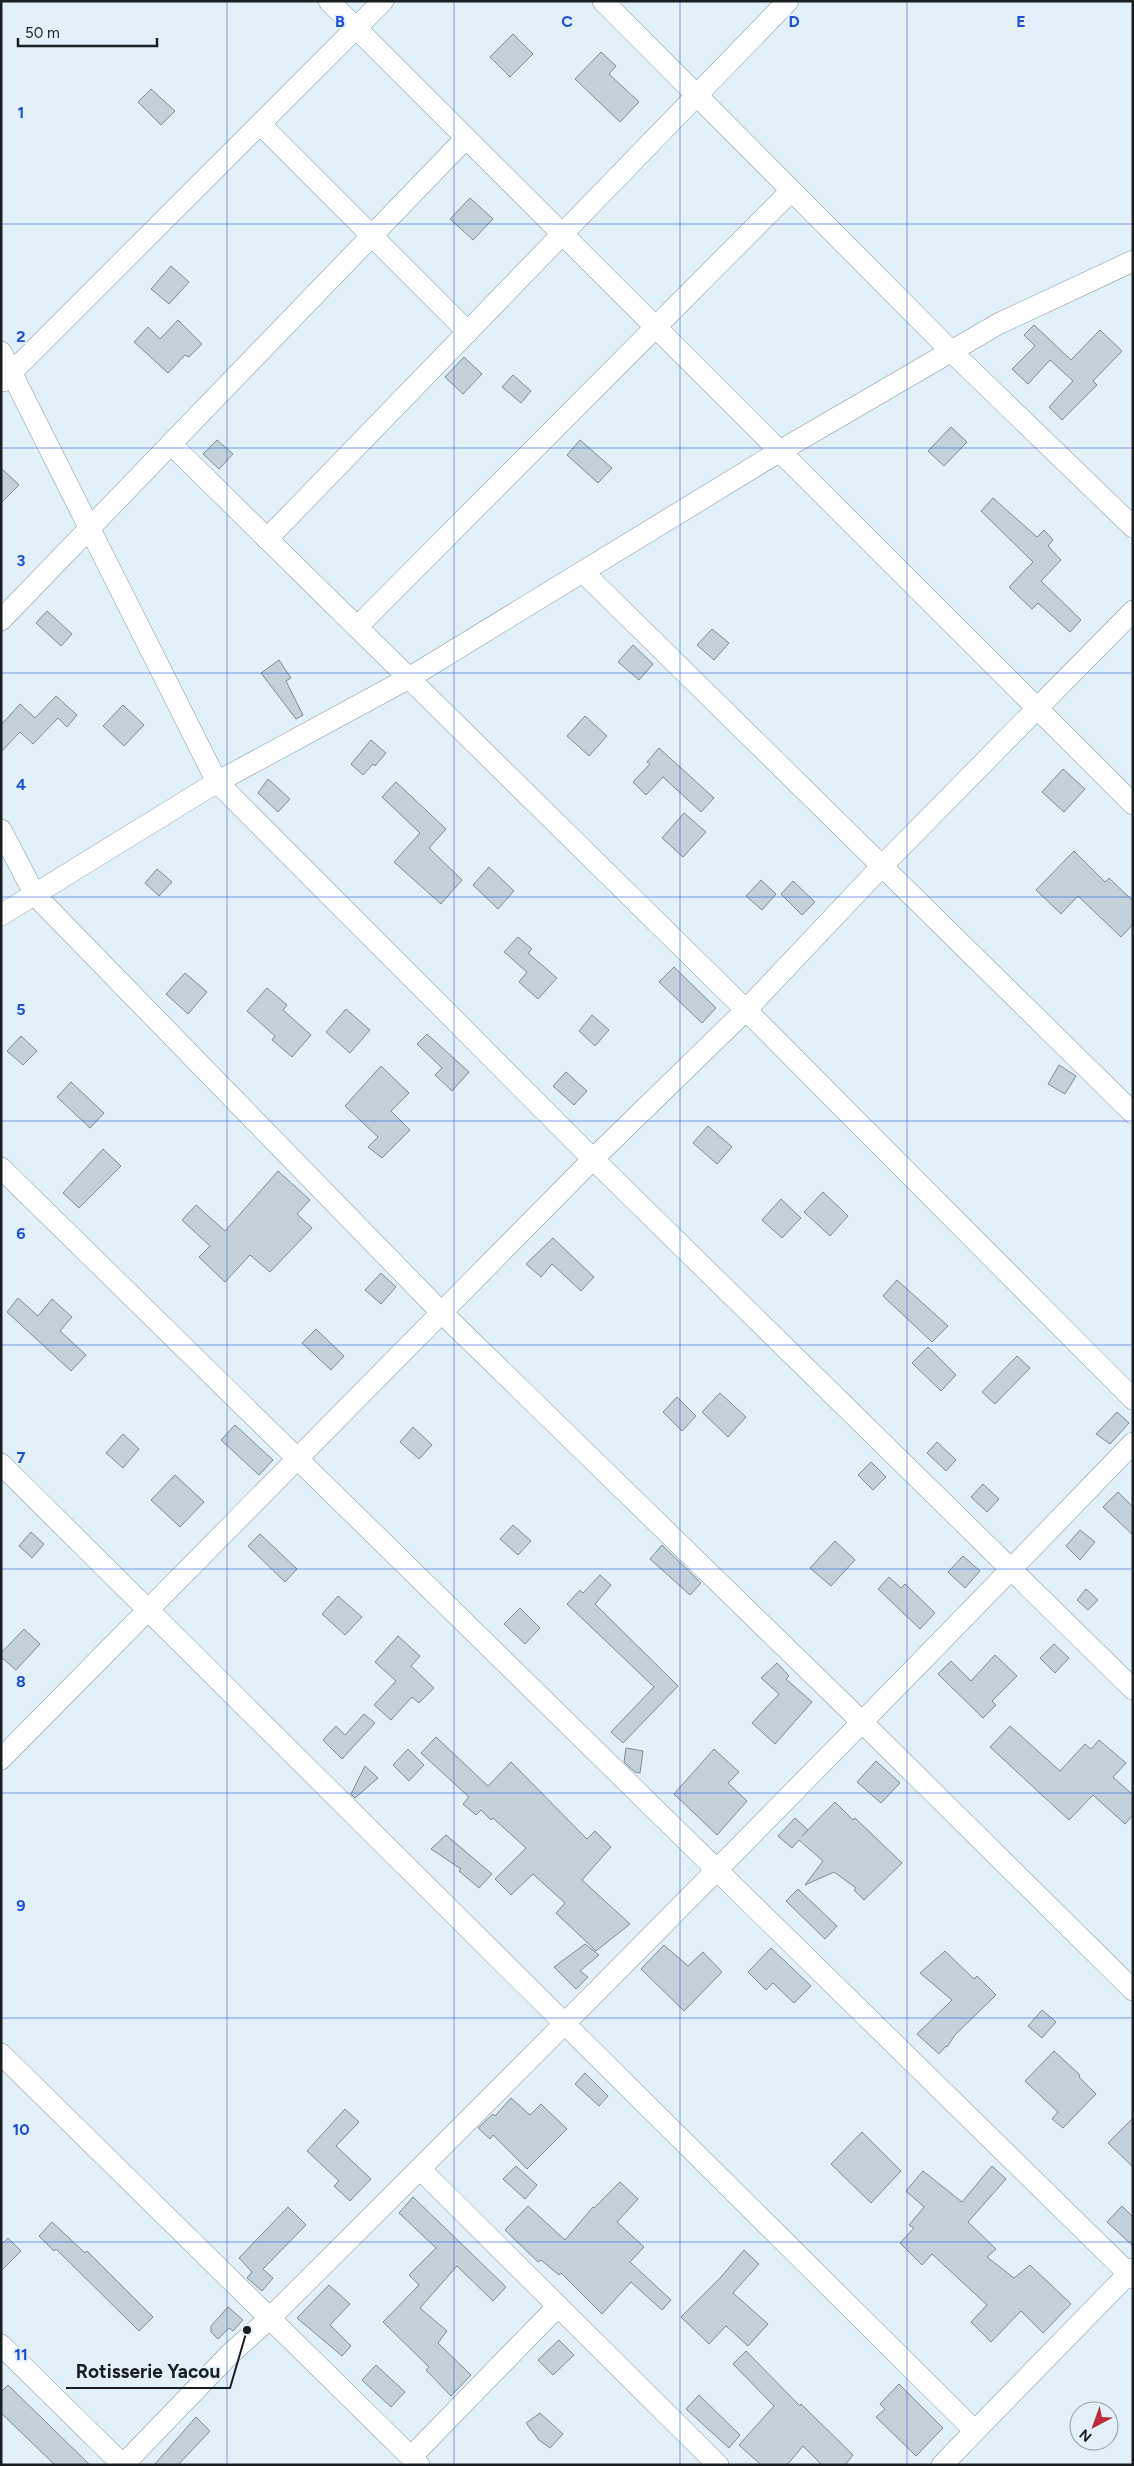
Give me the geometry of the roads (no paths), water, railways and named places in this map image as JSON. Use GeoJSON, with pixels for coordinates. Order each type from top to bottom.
{"type":"FeatureCollection","features":[{"type":"Feature","properties":{"kind":"street"},"geometry":{"type":"LineString","coordinates":[[329,1],[1133,804]]}},
{"type":"Feature","properties":{"kind":"street"},"geometry":{"type":"LineString","coordinates":[[7,377],[383,1]]}},
{"type":"Feature","properties":{"kind":"street"},"geometry":{"type":"LineString","coordinates":[[603,1],[952,352],[1133,527]]}},
{"type":"Feature","properties":{"kind":"street"},"geometry":{"type":"LineString","coordinates":[[267,539],[788,1]]}},
{"type":"Feature","properties":{"kind":"street"},"geometry":{"type":"LineString","coordinates":[[261,125],[468,332]]}},
{"type":"Feature","properties":{"kind":"street"},"geometry":{"type":"LineString","coordinates":[[1,620],[466,138]]}},
{"type":"Feature","properties":{"kind":"street"},"geometry":{"type":"LineString","coordinates":[[357,627],[654,326],[791,191]]}},
{"type":"Feature","properties":{"kind":"street"},"geometry":{"type":"LineString","coordinates":[[1,916],[217,782],[408,678],[780,451],[998,324],[1133,262]]}},
{"type":"Feature","properties":{"kind":"street"},"geometry":{"type":"LineString","coordinates":[[1,352],[7,377],[90,528],[217,782],[593,1158],[1133,1689]]}},
{"type":"Feature","properties":{"kind":"street"},"geometry":{"type":"LineString","coordinates":[[171,444],[746,1010],[1133,1399]]}},
{"type":"Feature","properties":{"kind":"street"},"geometry":{"type":"LineString","coordinates":[[583,572],[1133,1113]]}},
{"type":"Feature","properties":{"kind":"street"},"geometry":{"type":"LineString","coordinates":[[1,1759],[593,1158],[746,1010],[882,866],[1133,611]]}},
{"type":"Feature","properties":{"kind":"street"},"geometry":{"type":"LineString","coordinates":[[1,830],[35,895],[441,1312],[862,1722],[1133,1990]]}},
{"type":"Feature","properties":{"kind":"street"},"geometry":{"type":"LineString","coordinates":[[1,1168],[716,1870],[1131,2273],[942,2465]]}},
{"type":"Feature","properties":{"kind":"street"},"geometry":{"type":"LineString","coordinates":[[1,2345],[123,2465],[230,2354],[270,2318],[565,2024],[1133,1443]]}},
{"type":"Feature","properties":{"kind":"street"},"geometry":{"type":"LineString","coordinates":[[1,1464],[975,2431]]}},
{"type":"Feature","properties":{"kind":"street"},"geometry":{"type":"LineString","coordinates":[[1,2054],[416,2461],[558,2306]]}},
{"type":"Feature","properties":{"kind":"street"},"geometry":{"type":"LineString","coordinates":[[420,2169],[718,2465]]}},
{"type":"Feature","properties":{"kind":"place","name":"Rotisserie Yacou"},"geometry":{"type":"Point","coordinates":[247,2330]}}]}
